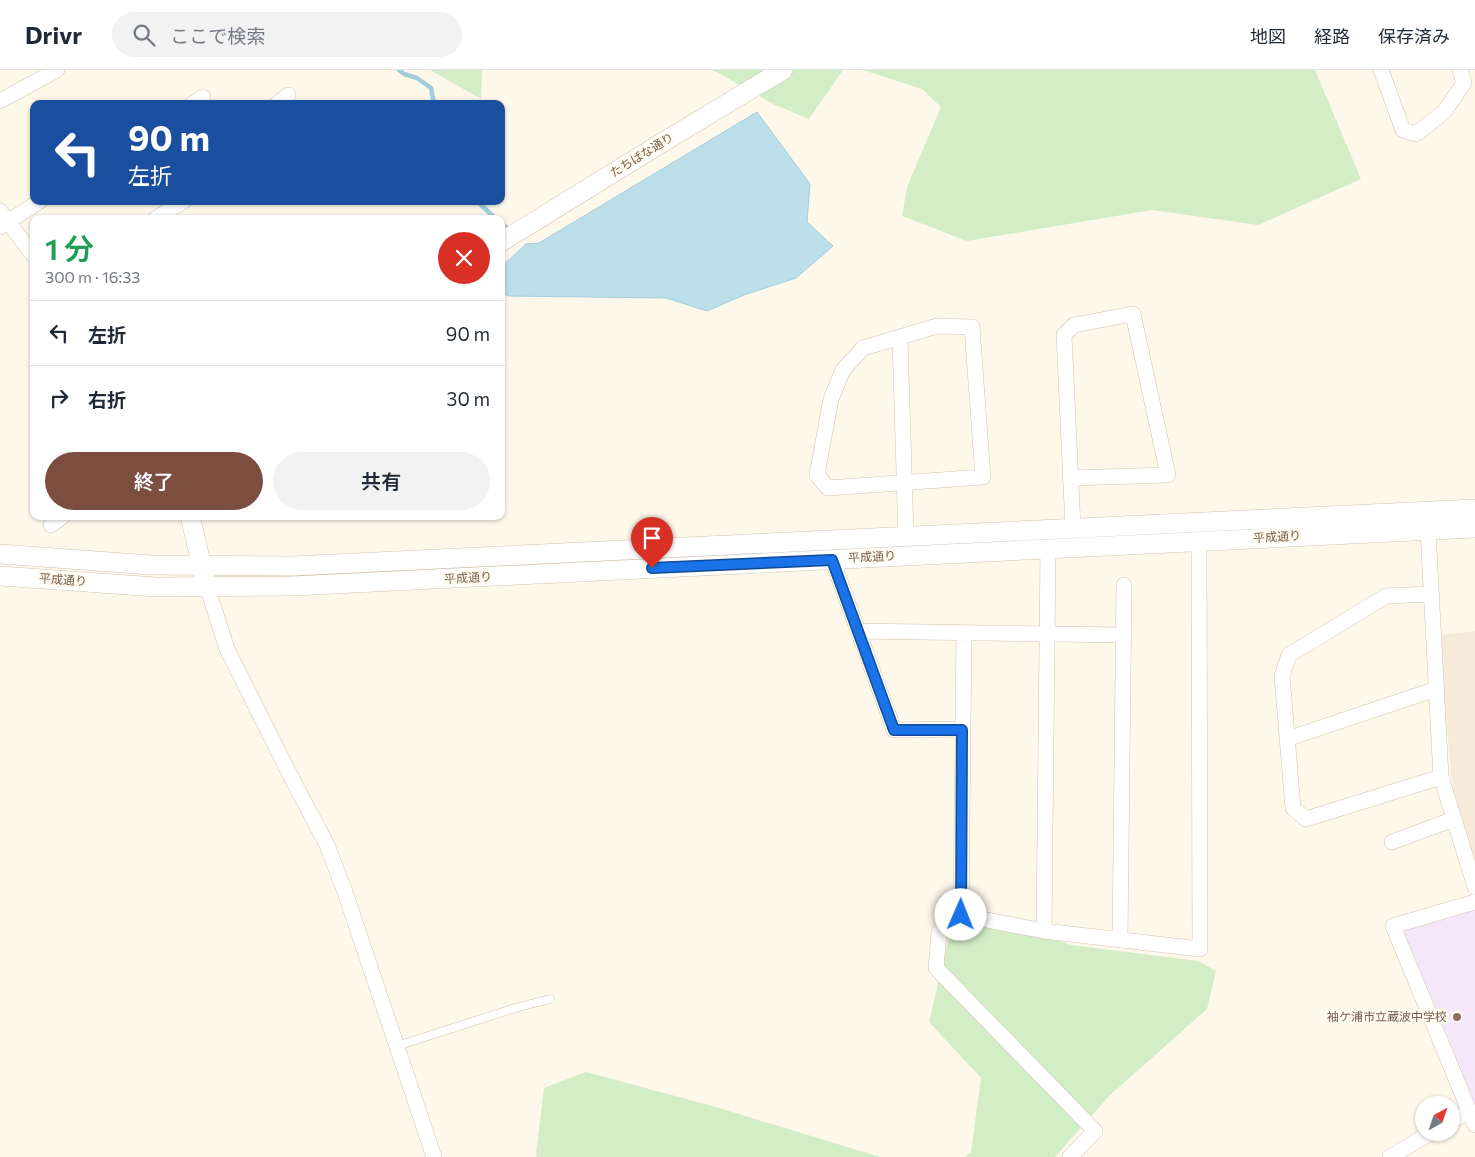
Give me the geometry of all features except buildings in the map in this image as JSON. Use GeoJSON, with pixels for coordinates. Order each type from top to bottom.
{"type":"FeatureCollection","features":[{"type":"Feature","properties":{"kind":"street"},"geometry":{"type":"LineString","coordinates":[[0,101],[57,70]]}},
{"type":"Feature","properties":{"kind":"street","name":"たちばな通り"},"geometry":{"type":"LineString","coordinates":[[505,240],[783,70]]}},
{"type":"Feature","properties":{"kind":"street"},"geometry":{"type":"LineString","coordinates":[[1382,70],[1403,130],[1416,134],[1444,112],[1464,83],[1460,70]]}},
{"type":"Feature","properties":{"kind":"street"},"geometry":{"type":"LineString","coordinates":[[30,251],[3,220],[32,205]]}},
{"type":"Feature","properties":{"kind":"street"},"geometry":{"type":"LineString","coordinates":[[161,215],[178,205]]}},
{"type":"Feature","properties":{"kind":"street"},"geometry":{"type":"LineString","coordinates":[[1070,478],[1168,475],[1133,314],[1074,325],[1064,335],[1070,478],[1073,528]]}},
{"type":"Feature","properties":{"kind":"street"},"geometry":{"type":"LineString","coordinates":[[937,326],[972,327],[983,477],[904,482],[828,488],[817,475],[830,399],[843,370],[863,348],[937,326]]}},
{"type":"Feature","properties":{"kind":"street"},"geometry":{"type":"LineString","coordinates":[[900,338],[906,537]]}},
{"type":"Feature","properties":{"kind":"street","name":"平成通り"},"geometry":{"type":"LineString","coordinates":[[0,554],[151,565],[293,566],[1475,509]]}},
{"type":"Feature","properties":{"kind":"street"},"geometry":{"type":"LineString","coordinates":[[191,520],[207,586],[227,649],[327,845],[346,892],[434,1157]]}},
{"type":"Feature","properties":{"kind":"street","name":"平成通り"},"geometry":{"type":"LineString","coordinates":[[0,576],[156,586],[293,586],[1475,528]]}},
{"type":"Feature","properties":{"kind":"street"},"geometry":{"type":"LineString","coordinates":[[1428,530],[1441,777],[1475,887]]}},
{"type":"Feature","properties":{"kind":"street"},"geometry":{"type":"LineString","coordinates":[[1070,1157],[1095,1131],[936,968],[939,932],[961,915],[1044,931],[1200,949],[1199,541]]}},
{"type":"Feature","properties":{"kind":"street"},"geometry":{"type":"LineString","coordinates":[[1044,931],[1048,549]]}},
{"type":"Feature","properties":{"kind":"street"},"geometry":{"type":"LineString","coordinates":[[832,560],[894,730],[962,730]]}},
{"type":"Feature","properties":{"kind":"street"},"geometry":{"type":"LineString","coordinates":[[1120,940],[1124,585]]}},
{"type":"Feature","properties":{"kind":"street"},"geometry":{"type":"LineString","coordinates":[[1431,594],[1386,596],[1289,655],[1282,676],[1293,808],[1306,819],[1441,777]]}},
{"type":"Feature","properties":{"kind":"street"},"geometry":{"type":"LineString","coordinates":[[858,631],[1124,635]]}},
{"type":"Feature","properties":{"kind":"street"},"geometry":{"type":"LineString","coordinates":[[961,915],[964,633]]}},
{"type":"Feature","properties":{"kind":"street"},"geometry":{"type":"LineString","coordinates":[[1287,739],[1436,689]]}},
{"type":"Feature","properties":{"kind":"street"},"geometry":{"type":"LineString","coordinates":[[1392,842],[1454,819]]}},
{"type":"Feature","properties":{"kind":"street"},"geometry":{"type":"LineString","coordinates":[[1472,1118],[1393,926],[1475,902]]}},
{"type":"Feature","properties":{"kind":"street"},"geometry":{"type":"LineString","coordinates":[[1398,1155],[1419,1141]]}},
{"type":"Feature","properties":{"kind":"lane"},"geometry":{"type":"LineString","coordinates":[[397,1046],[515,1008],[550,999]]}},
{"type":"Feature","properties":{"kind":"shaded area"},"geometry":{"type":"Polygon","coordinates":[[[1475,631],[1475,868],[1453,796],[1439,635],[1475,631]]]}},
{"type":"Feature","properties":{"kind":"shaded area","name":"袖ケ浦市立蔵波中学校"},"geometry":{"type":"Polygon","coordinates":[[[1475,905],[1475,1104],[1404,931],[1475,905]]]}},
{"type":"Feature","properties":{"kind":"green space"},"geometry":{"type":"Polygon","coordinates":[[[430,70],[482,70],[481,99],[430,70]]]}},
{"type":"Feature","properties":{"kind":"green space"},"geometry":{"type":"Polygon","coordinates":[[[713,70],[843,70],[809,119],[775,105],[713,70]]]}},
{"type":"Feature","properties":{"kind":"green space"},"geometry":{"type":"Polygon","coordinates":[[[863,70],[1315,70],[1361,179],[1258,225],[1152,210],[967,241],[902,216],[907,187],[941,107],[922,89],[863,70]]]}},
{"type":"Feature","properties":{"kind":"green space"},"geometry":{"type":"Polygon","coordinates":[[[952,923],[1013,925],[1071,945],[1198,961],[1216,971],[1207,1009],[1109,1096],[1055,1157],[965,1157],[971,1152],[981,1078],[929,1022],[952,923]]]}},
{"type":"Feature","properties":{"kind":"green space"},"geometry":{"type":"Polygon","coordinates":[[[586,1072],[716,1107],[880,1157],[537,1157],[544,1088],[586,1072]]]}},
{"type":"Feature","properties":{"kind":"water"},"geometry":{"type":"Polygon","coordinates":[[[757,112],[810,184],[807,222],[833,246],[796,278],[744,295],[707,311],[666,298],[508,296],[505,293],[505,263],[526,244],[539,243],[757,112]]]}},
{"type":"Feature","properties":{"kind":"waterway"},"geometry":{"type":"LineString","coordinates":[[399,70],[404,74],[417,78],[431,88],[433,100]]}},
{"type":"Feature","properties":{"kind":"waterway"},"geometry":{"type":"LineString","coordinates":[[481,205],[492,215]]}},
{"type":"Feature","properties":{"kind":"waterway"},"geometry":{"type":"LineString","coordinates":[[505,226],[511,231]]}},
{"type":"Feature","properties":{"kind":"place","name":"袖ケ浦市立蔵波中学校"},"geometry":{"type":"Point","coordinates":[1457,1017]}},
{"type":"Feature","properties":{"kind":"route"},"geometry":{"type":"LineString","coordinates":[[652,568],[832,560],[894,730],[962,730],[961,915]]}}]}
